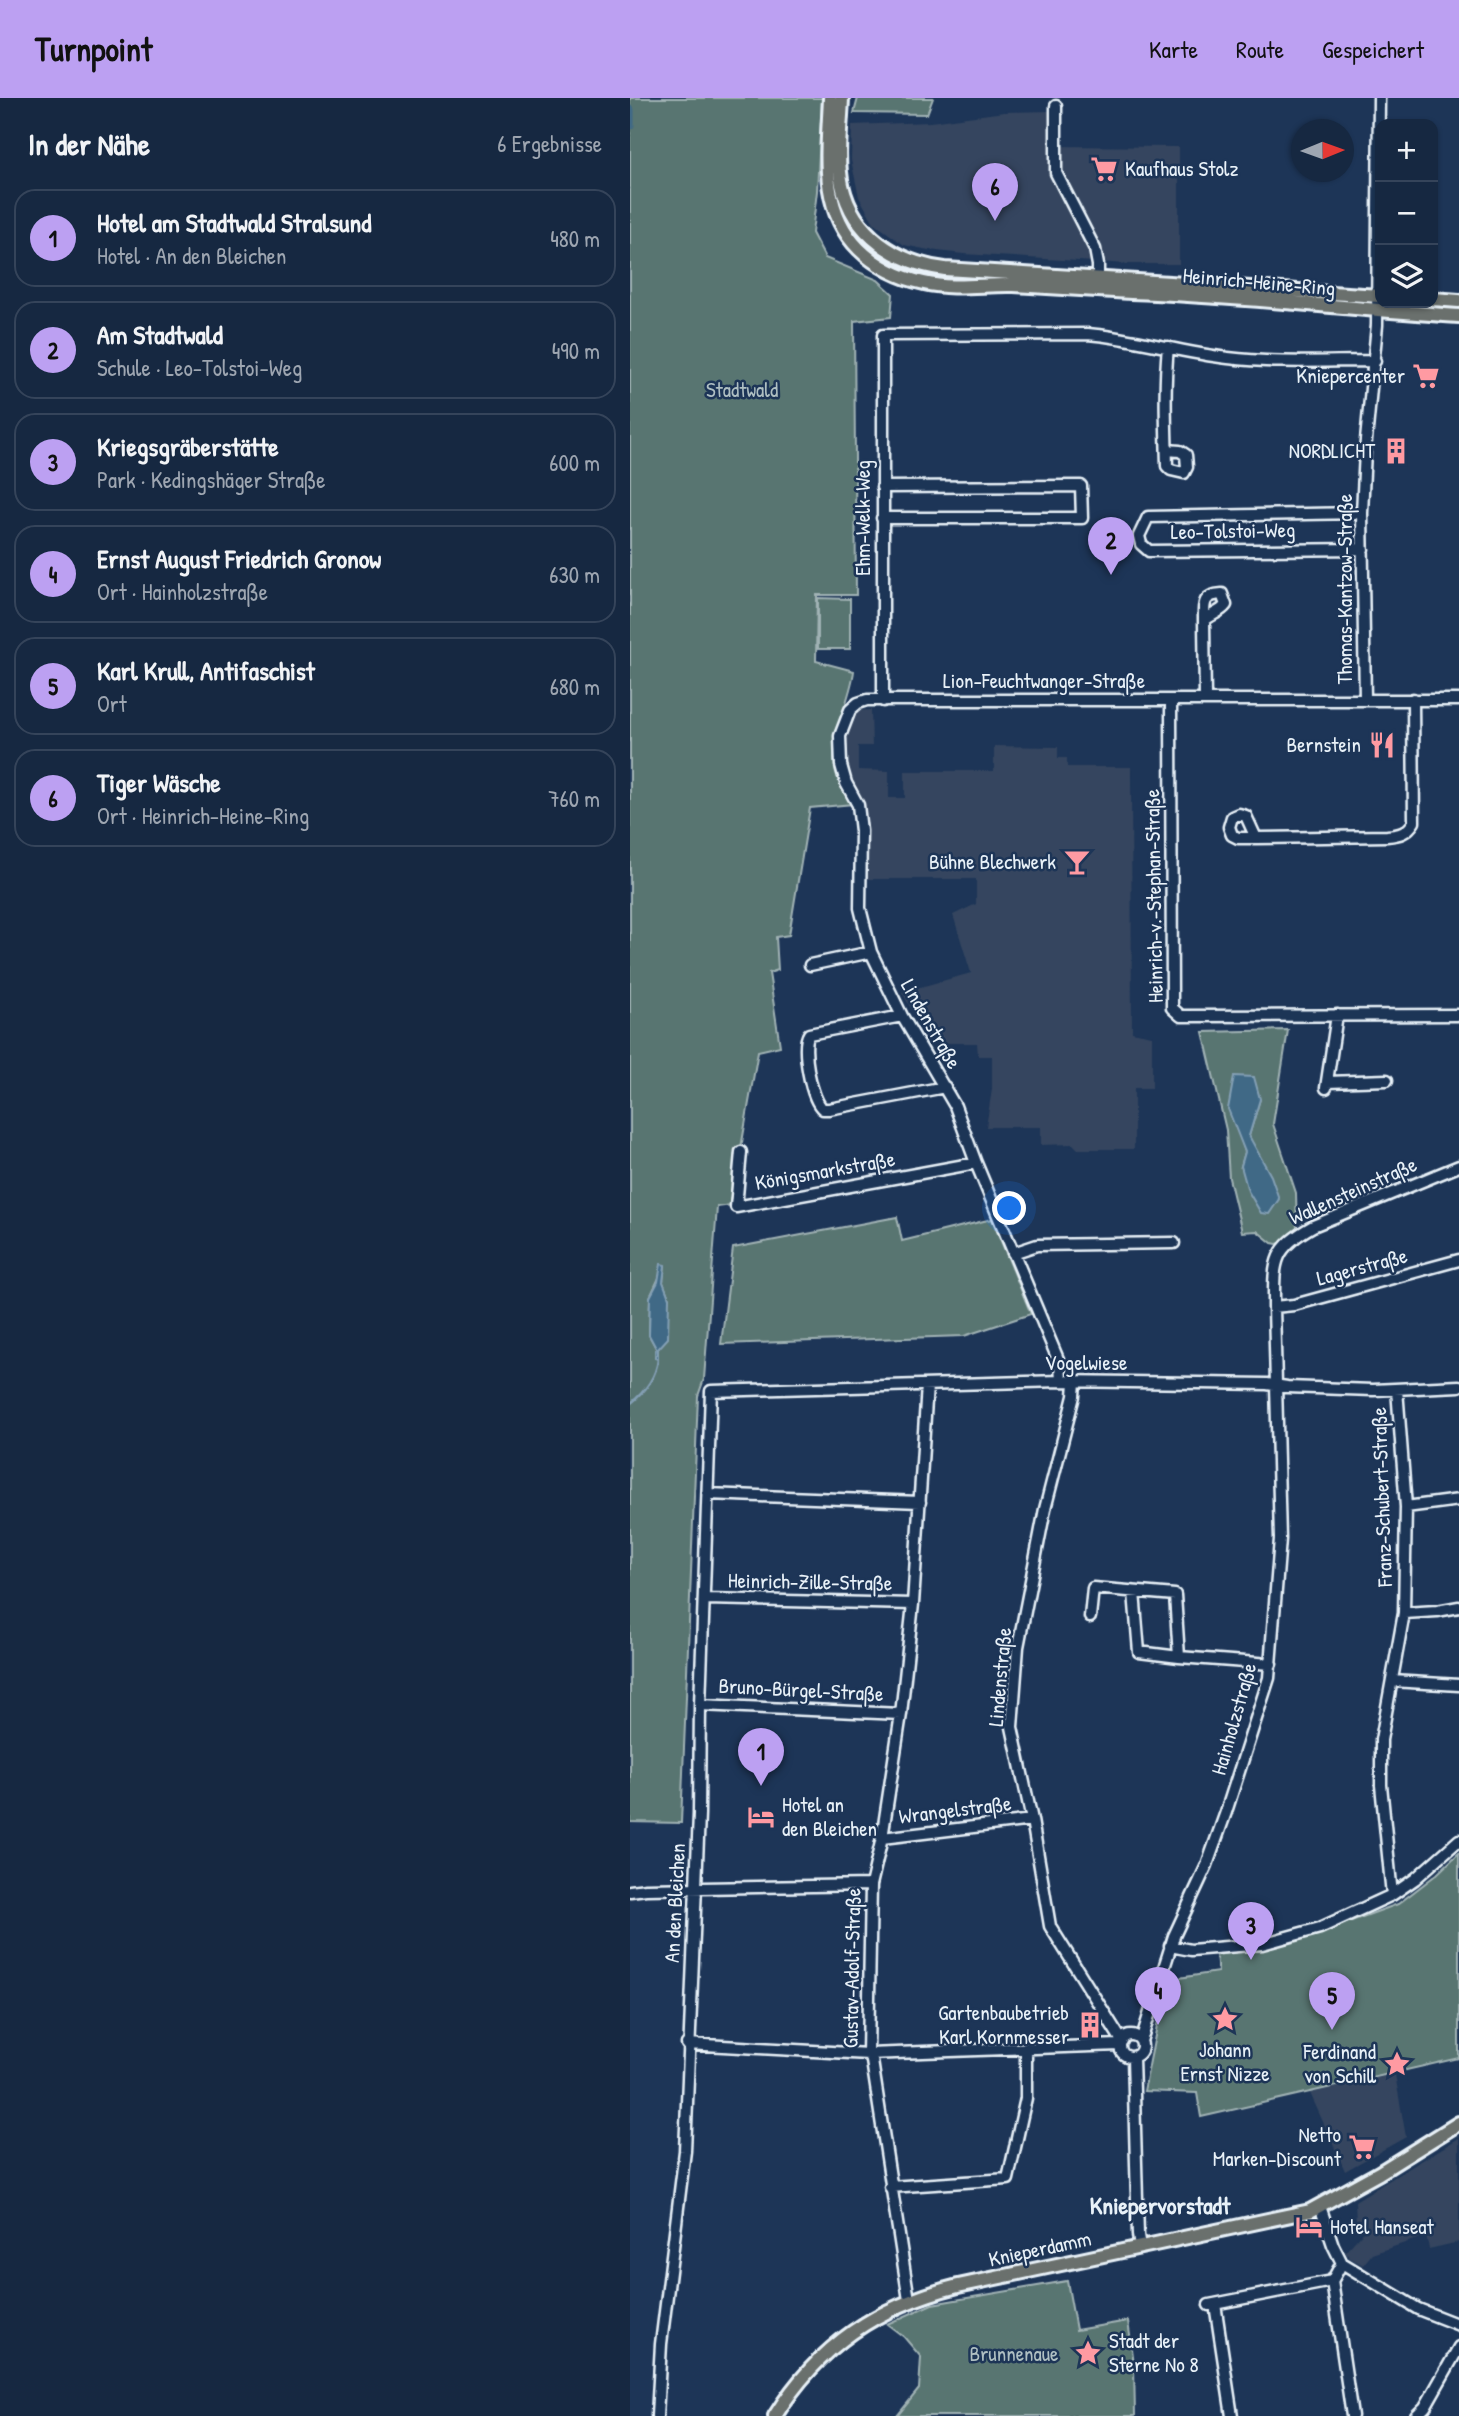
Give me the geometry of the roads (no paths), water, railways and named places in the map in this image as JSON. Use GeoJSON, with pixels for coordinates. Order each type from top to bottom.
{"type":"FeatureCollection","features":[{"type":"Feature","properties":{"kind":"main road"},"geometry":{"type":"LineString","coordinates":[[830,98],[828,166],[834,210],[844,214],[864,239],[886,258],[915,271],[931,268]]}},
{"type":"Feature","properties":{"kind":"main road"},"geometry":{"type":"LineString","coordinates":[[842,98],[840,167],[842,185],[855,216],[866,232],[891,253],[931,268]]}},
{"type":"Feature","properties":{"kind":"main road","name":"Heinrich-Heine-Ring"},"geometry":{"type":"LineString","coordinates":[[834,210],[845,232],[859,249],[891,272],[937,285],[960,287],[1098,284],[1375,296]]}},
{"type":"Feature","properties":{"kind":"main road","name":"Heinrich-Heine-Ring"},"geometry":{"type":"LineString","coordinates":[[931,268],[1197,296],[1459,316]]}},
{"type":"Feature","properties":{"kind":"main road"},"geometry":{"type":"LineString","coordinates":[[1438,299],[1459,301]]}},
{"type":"Feature","properties":{"kind":"main road","name":"Knieperdamm"},"geometry":{"type":"LineString","coordinates":[[775,2416],[803,2377],[841,2339],[909,2300],[958,2286],[1294,2215],[1320,2206],[1459,2123]]}},
{"type":"Feature","properties":{"kind":"street","name":"Thomas-Kantzow-Straße"},"geometry":{"type":"LineString","coordinates":[[1378,245],[1379,98]]}},
{"type":"Feature","properties":{"kind":"street"},"geometry":{"type":"LineString","coordinates":[[1056,106],[1056,173],[1095,250],[1098,284]]}},
{"type":"Feature","properties":{"kind":"street","name":"Thomas-Kantzow-Straße"},"geometry":{"type":"LineString","coordinates":[[1365,699],[1363,513],[1376,308]]}},
{"type":"Feature","properties":{"kind":"street","name":"Ehm-Welk-Weg"},"geometry":{"type":"LineString","coordinates":[[883,701],[883,335],[1088,334],[1168,347]]}},
{"type":"Feature","properties":{"kind":"street"},"geometry":{"type":"LineString","coordinates":[[1167,450],[1168,347],[1249,360],[1374,361]]}},
{"type":"Feature","properties":{"kind":"street"},"geometry":{"type":"LineString","coordinates":[[882,486],[1080,486],[1082,518],[882,518]]}},
{"type":"Feature","properties":{"kind":"street","name":"Leo-Tolstoi-Weg"},"geometry":{"type":"LineString","coordinates":[[1363,513],[1148,517],[1139,536],[1141,544],[1149,551],[1363,548]]}},
{"type":"Feature","properties":{"kind":"street"},"geometry":{"type":"LineString","coordinates":[[1204,621],[1205,699]]}},
{"type":"Feature","properties":{"kind":"street"},"geometry":{"type":"LineString","coordinates":[[1256,838],[1387,836],[1401,835],[1409,829],[1414,822],[1413,699]]}},
{"type":"Feature","properties":{"kind":"street","name":"Heinrich-v.-Stephan-Straße"},"geometry":{"type":"LineString","coordinates":[[1171,700],[1172,1008],[1181,1016],[1459,1015]]}},
{"type":"Feature","properties":{"kind":"street","name":"Lion-Feuchtwanger-Straße"},"geometry":{"type":"LineString","coordinates":[[883,701],[1459,700]]}},
{"type":"Feature","properties":{"kind":"street","name":"Lindenstraße"},"geometry":{"type":"LineString","coordinates":[[883,701],[858,703],[850,710],[840,731],[841,765],[846,783],[858,805],[861,831],[860,908],[870,952],[902,1016],[955,1106],[1060,1364],[1061,1381]]}},
{"type":"Feature","properties":{"kind":"street"},"geometry":{"type":"LineString","coordinates":[[810,965],[870,952]]}},
{"type":"Feature","properties":{"kind":"street"},"geometry":{"type":"LineString","coordinates":[[1337,1014],[1327,1085],[1387,1080]]}},
{"type":"Feature","properties":{"kind":"street"},"geometry":{"type":"LineString","coordinates":[[902,1016],[809,1034],[804,1045],[815,1101],[822,1109],[829,1109],[944,1087]]}},
{"type":"Feature","properties":{"kind":"street","name":"Königsmarkstraße"},"geometry":{"type":"LineString","coordinates":[[741,1152],[736,1207],[976,1163]]}},
{"type":"Feature","properties":{"kind":"street","name":"Wallensteinstraße"},"geometry":{"type":"LineString","coordinates":[[1274,1307],[1277,1260],[1283,1247],[1291,1239],[1313,1226],[1459,1166]]}},
{"type":"Feature","properties":{"kind":"street"},"geometry":{"type":"LineString","coordinates":[[1013,1253],[1037,1245],[1174,1243]]}},
{"type":"Feature","properties":{"kind":"street","name":"Lagerstraße"},"geometry":{"type":"LineString","coordinates":[[1274,1307],[1294,1305],[1459,1260]]}},
{"type":"Feature","properties":{"kind":"street","name":"Hainholzstraße"},"geometry":{"type":"LineString","coordinates":[[1141,2041],[1170,1946],[1207,1865],[1226,1812],[1265,1692],[1271,1664],[1280,1539],[1274,1307]]}},
{"type":"Feature","properties":{"kind":"street","name":"Vogelwiese"},"geometry":{"type":"LineString","coordinates":[[711,1391],[1061,1381],[1276,1385],[1322,1389],[1459,1386]]}},
{"type":"Feature","properties":{"kind":"street","name":"Lindenstraße"},"geometry":{"type":"LineString","coordinates":[[1075,1382],[1074,1396],[1045,1509],[1018,1647],[1012,1727],[1032,1820],[1050,1926],[1121,2043]]}},
{"type":"Feature","properties":{"kind":"street","name":"Gustav-Adolf-Straße"},"geometry":{"type":"LineString","coordinates":[[909,2300],[872,2061],[868,2054],[871,1885],[882,1838],[914,1604],[927,1384]]}},
{"type":"Feature","properties":{"kind":"street","name":"Franz-Schubert-Straße"},"geometry":{"type":"LineString","coordinates":[[1392,1895],[1381,1784],[1381,1740],[1404,1613],[1406,1507],[1397,1389]]}},
{"type":"Feature","properties":{"kind":"street","name":"An den Bleichen"},"geometry":{"type":"LineString","coordinates":[[657,2416],[661,2344],[685,2151],[687,2044],[699,1814],[700,1704],[711,1391]]}},
{"type":"Feature","properties":{"kind":"street"},"geometry":{"type":"LineString","coordinates":[[708,1494],[920,1502]]}},
{"type":"Feature","properties":{"kind":"street"},"geometry":{"type":"LineString","coordinates":[[1406,1507],[1459,1500]]}},
{"type":"Feature","properties":{"kind":"street"},"geometry":{"type":"LineString","coordinates":[[1090,1617],[1093,1588],[1175,1595],[1179,1657]]}},
{"type":"Feature","properties":{"kind":"street"},"geometry":{"type":"LineString","coordinates":[[1134,1592],[1139,1652],[1271,1664]]}},
{"type":"Feature","properties":{"kind":"street","name":"Heinrich-Zille-Straße"},"geometry":{"type":"LineString","coordinates":[[705,1599],[914,1604]]}},
{"type":"Feature","properties":{"kind":"street"},"geometry":{"type":"LineString","coordinates":[[1404,1613],[1459,1607]]}},
{"type":"Feature","properties":{"kind":"street"},"geometry":{"type":"LineString","coordinates":[[1392,1681],[1459,1685]]}},
{"type":"Feature","properties":{"kind":"street","name":"Bruno-Bürgel-Straße"},"geometry":{"type":"LineString","coordinates":[[700,1704],[901,1713]]}},
{"type":"Feature","properties":{"kind":"street","name":"Wrangelstraße"},"geometry":{"type":"LineString","coordinates":[[882,1838],[1032,1820]]}},
{"type":"Feature","properties":{"kind":"street"},"geometry":{"type":"LineString","coordinates":[[1170,1946],[1191,1950],[1262,1944],[1320,1928],[1392,1895],[1415,1880],[1459,1840]]}},
{"type":"Feature","properties":{"kind":"street"},"geometry":{"type":"LineString","coordinates":[[630,1891],[871,1885]]}},
{"type":"Feature","properties":{"kind":"street"},"geometry":{"type":"LineString","coordinates":[[1133,2035],[1141,2041],[1140,2052],[1133,2057],[1125,2055],[1121,2043],[1126,2036],[1133,2035]]}},
{"type":"Feature","properties":{"kind":"street"},"geometry":{"type":"LineString","coordinates":[[687,2044],[868,2054],[1121,2043]]}},
{"type":"Feature","properties":{"kind":"street"},"geometry":{"type":"LineString","coordinates":[[890,2187],[1008,2179],[1026,2098],[1026,2048]]}},
{"type":"Feature","properties":{"kind":"street"},"geometry":{"type":"LineString","coordinates":[[1133,2057],[1140,2247]]}},
{"type":"Feature","properties":{"kind":"street"},"geometry":{"type":"LineString","coordinates":[[1320,2206],[1342,2263],[1418,2309],[1459,2325]]}},
{"type":"Feature","properties":{"kind":"street"},"geometry":{"type":"LineString","coordinates":[[1342,2263],[1332,2281],[1352,2416]]}},
{"type":"Feature","properties":{"kind":"street"},"geometry":{"type":"LineString","coordinates":[[1232,2416],[1212,2304],[1332,2281]]}},
{"type":"Feature","properties":{"kind":"street"},"geometry":{"type":"LineString","coordinates":[[1416,2416],[1430,2398],[1459,2347]]}},
{"type":"Feature","properties":{"kind":"waterway"},"geometry":{"type":"LineString","coordinates":[[630,110],[630,125]]}},
{"type":"Feature","properties":{"kind":"waterway"},"geometry":{"type":"LineString","coordinates":[[630,1404],[649,1384],[658,1359]]}},
{"type":"Feature","properties":{"kind":"place","name":"Kaufhaus Stolz"},"geometry":{"type":"Point","coordinates":[1104,169]}},
{"type":"Feature","properties":{"kind":"place","name":"Tiger Wäsche"},"geometry":{"type":"Point","coordinates":[995,221]}},
{"type":"Feature","properties":{"kind":"place","name":"Kniepercenter"},"geometry":{"type":"Point","coordinates":[1426,376]}},
{"type":"Feature","properties":{"kind":"place","name":"NORDLICHT"},"geometry":{"type":"Point","coordinates":[1396,451]}},
{"type":"Feature","properties":{"kind":"place","name":"Am Stadtwald"},"geometry":{"type":"Point","coordinates":[1111,575]}},
{"type":"Feature","properties":{"kind":"place","name":"Bernstein"},"geometry":{"type":"Point","coordinates":[1382,745]}},
{"type":"Feature","properties":{"kind":"place","name":"Bühne Blechwerk"},"geometry":{"type":"Point","coordinates":[1077,862]}},
{"type":"Feature","properties":{"kind":"place","name":"Hotel am Stadtwald Stralsund"},"geometry":{"type":"Point","coordinates":[761,1786]}},
{"type":"Feature","properties":{"kind":"place","name":"Hotel an den Bleichen"},"geometry":{"type":"Point","coordinates":[761,1817]}},
{"type":"Feature","properties":{"kind":"place","name":"Kriegsgräberstätte"},"geometry":{"type":"Point","coordinates":[1251,1960]}},
{"type":"Feature","properties":{"kind":"place","name":"Johann Ernst Nizze"},"geometry":{"type":"Point","coordinates":[1225,2019]}},
{"type":"Feature","properties":{"kind":"place","name":"Gartenbaubetrieb Karl Kornmesser"},"geometry":{"type":"Point","coordinates":[1090,2025]}},
{"type":"Feature","properties":{"kind":"place","name":"Ernst August Friedrich Gronow"},"geometry":{"type":"Point","coordinates":[1158,2025]}},
{"type":"Feature","properties":{"kind":"place","name":"Karl Krull, Antifaschist"},"geometry":{"type":"Point","coordinates":[1332,2030]}},
{"type":"Feature","properties":{"kind":"place","name":"Ferdinand von Schill"},"geometry":{"type":"Point","coordinates":[1397,2064]}},
{"type":"Feature","properties":{"kind":"place","name":"Netto Marken-Discount"},"geometry":{"type":"Point","coordinates":[1362,2147]}},
{"type":"Feature","properties":{"kind":"place","name":"Hotel Hanseat"},"geometry":{"type":"Point","coordinates":[1309,2227]}},
{"type":"Feature","properties":{"kind":"place","name":"Stadt der Sterne No 8"},"geometry":{"type":"Point","coordinates":[1088,2353]}},
{"type":"Feature","properties":{"kind":"district","name":"Kniepervorstadt"},"geometry":{"type":"Point","coordinates":[1160,2206]}},
{"type":"Feature","properties":{"kind":"park label","name":"Stadtwald"},"geometry":{"type":"Point","coordinates":[742,390]}},
{"type":"Feature","properties":{"kind":"park label","name":"Brunnenaue"},"geometry":{"type":"Point","coordinates":[1014,2354]}}]}
